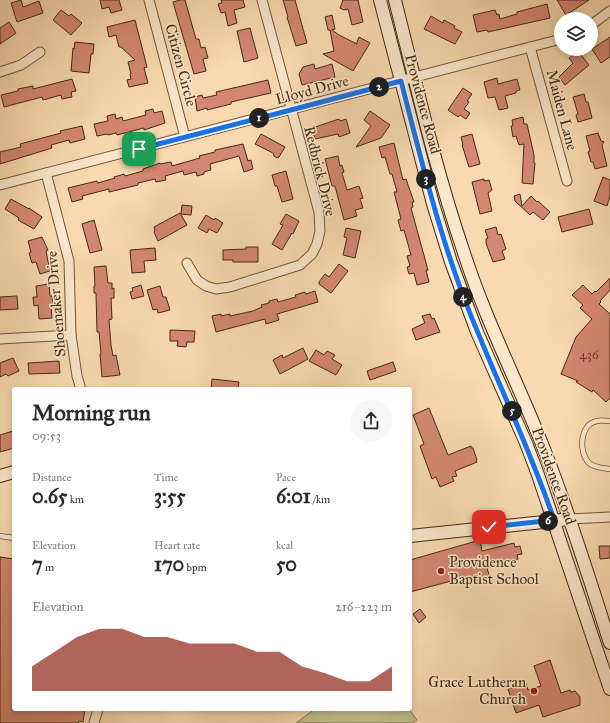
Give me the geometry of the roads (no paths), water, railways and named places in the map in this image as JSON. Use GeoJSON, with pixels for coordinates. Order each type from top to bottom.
{"type":"FeatureCollection","features":[{"type":"Feature","properties":{"kind":"main road","name":"Providence Road"},"geometry":{"type":"LineString","coordinates":[[380,0],[433,204],[451,262],[478,332],[526,442],[554,520],[610,689]]}},
{"type":"Feature","properties":{"kind":"main road","name":"Providence Road"},"geometry":{"type":"LineString","coordinates":[[395,0],[446,197],[464,254],[487,317],[544,448],[610,643]]}},
{"type":"Feature","properties":{"kind":"main road"},"geometry":{"type":"LineString","coordinates":[[0,476],[12,473]]}},
{"type":"Feature","properties":{"kind":"main road"},"geometry":{"type":"LineString","coordinates":[[412,536],[569,519]]}},
{"type":"Feature","properties":{"kind":"street","name":"Citizen Circle"},"geometry":{"type":"LineString","coordinates":[[149,0],[185,137]]}},
{"type":"Feature","properties":{"kind":"street","name":"Redbrick Drive"},"geometry":{"type":"LineString","coordinates":[[187,263],[197,280],[206,286],[216,289],[230,287],[300,265],[312,254],[317,244],[320,231],[319,212],[262,0]]}},
{"type":"Feature","properties":{"kind":"street"},"geometry":{"type":"LineString","coordinates":[[598,20],[610,12]]}},
{"type":"Feature","properties":{"kind":"street","name":"Lloyd Drive"},"geometry":{"type":"LineString","coordinates":[[0,185],[554,41]]}},
{"type":"Feature","properties":{"kind":"street","name":"Maiden Lane"},"geometry":{"type":"LineString","coordinates":[[530,47],[567,181]]}},
{"type":"Feature","properties":{"kind":"street"},"geometry":{"type":"LineString","coordinates":[[0,72],[21,65],[40,52]]}},
{"type":"Feature","properties":{"kind":"street","name":"Shoemaker Drive"},"geometry":{"type":"LineString","coordinates":[[46,173],[69,261],[71,335],[80,386]]}},
{"type":"Feature","properties":{"kind":"street"},"geometry":{"type":"LineString","coordinates":[[0,339],[71,335]]}},
{"type":"Feature","properties":{"kind":"street"},"geometry":{"type":"LineString","coordinates":[[569,519],[610,517]]}},
{"type":"Feature","properties":{"kind":"street"},"geometry":{"type":"LineString","coordinates":[[94,723],[97,711]]}},
{"type":"Feature","properties":{"kind":"lane"},"geometry":{"type":"LineString","coordinates":[[610,421],[597,420],[587,426],[582,444],[585,456],[590,464],[599,468],[610,469]]}},
{"type":"Feature","properties":{"kind":"lane"},"geometry":{"type":"LineString","coordinates":[[0,536],[12,538]]}},
{"type":"Feature","properties":{"kind":"place","name":"Providence Baptist School"},"geometry":{"type":"Point","coordinates":[441,571]}},
{"type":"Feature","properties":{"kind":"place","name":"Grace Lutheran Church"},"geometry":{"type":"Point","coordinates":[534,691]}}]}
